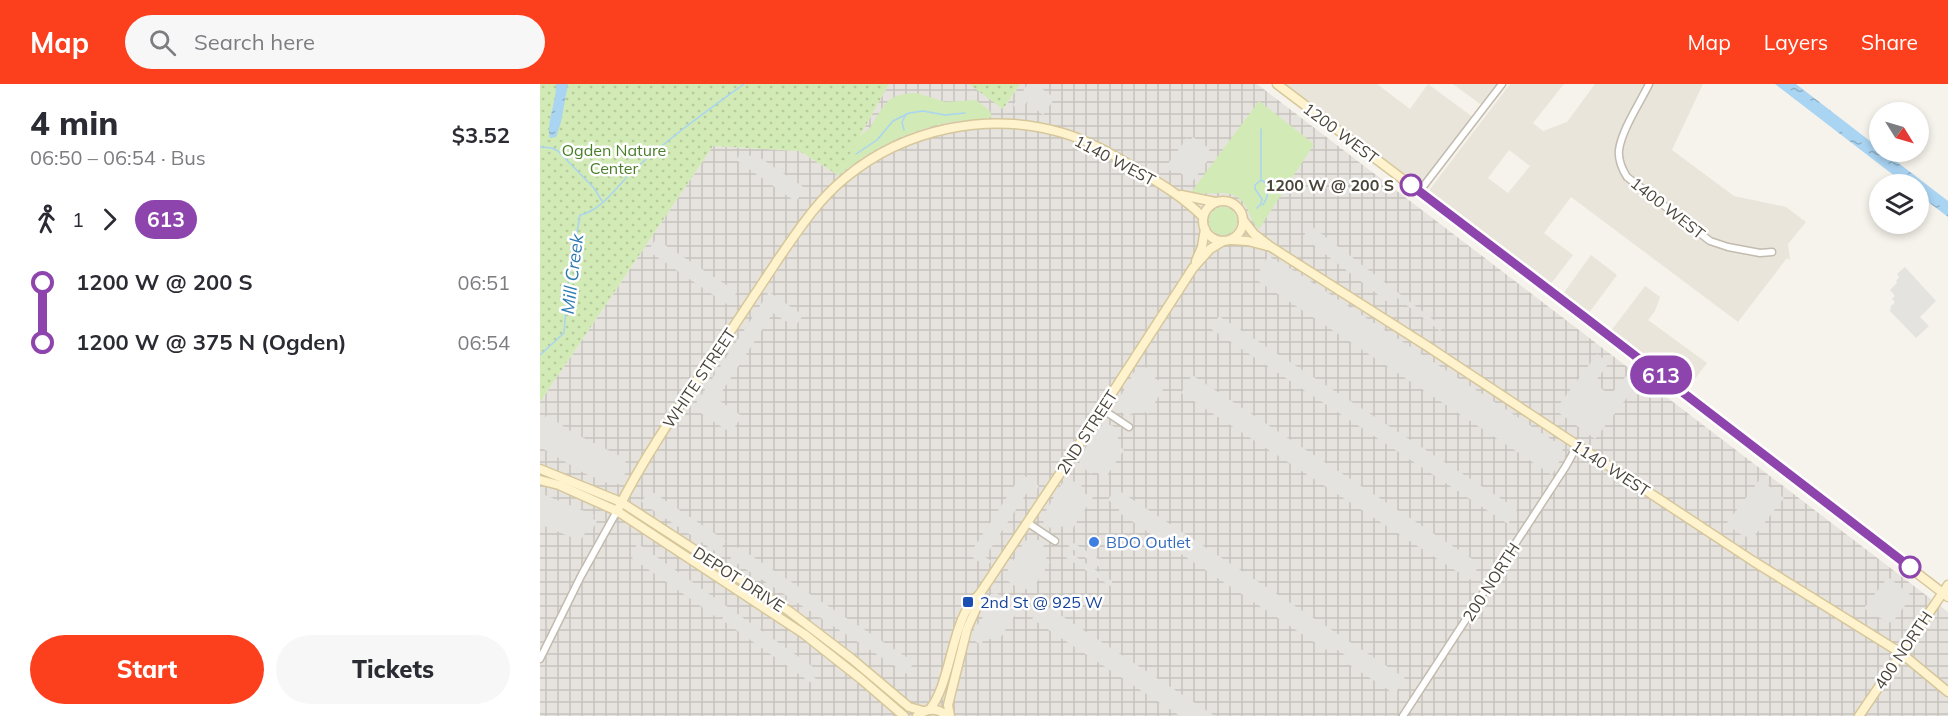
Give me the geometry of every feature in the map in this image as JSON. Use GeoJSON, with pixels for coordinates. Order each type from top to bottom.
{"type":"FeatureCollection","features":[{"type":"Feature","properties":{"kind":"street","name":"1200 WEST"},"geometry":{"type":"LineString","coordinates":[[1277,84],[1946,592]]}},
{"type":"Feature","properties":{"kind":"street"},"geometry":{"type":"LineString","coordinates":[[1419,192],[1502,84]]}},
{"type":"Feature","properties":{"kind":"street","name":"1400 WEST"},"geometry":{"type":"LineString","coordinates":[[1649,84],[1623,137],[1619,151],[1620,161],[1627,177],[1710,241],[1760,253],[1772,252]]}},
{"type":"Feature","properties":{"kind":"street","name":"1140 WEST"},"geometry":{"type":"LineString","coordinates":[[908,140],[939,130],[968,125],[1011,124],[1039,127],[1088,142],[1111,154],[1178,194],[1203,217]]}},
{"type":"Feature","properties":{"kind":"street","name":"WHITE STREET"},"geometry":{"type":"LineString","coordinates":[[540,658],[648,454],[809,214],[845,178],[875,157],[908,140]]}},
{"type":"Feature","properties":{"kind":"street","name":"1140 WEST"},"geometry":{"type":"LineString","coordinates":[[1178,194],[1215,202]]}},
{"type":"Feature","properties":{"kind":"street"},"geometry":{"type":"LineString","coordinates":[[1215,202],[1234,204],[1242,214],[1240,232],[1227,241],[1212,237],[1205,229],[1203,217],[1205,211],[1215,202]]}},
{"type":"Feature","properties":{"kind":"street","name":"1140 WEST"},"geometry":{"type":"LineString","coordinates":[[1243,220],[1254,234],[1270,247],[1427,346],[1753,561],[1901,653],[1948,692]]}},
{"type":"Feature","properties":{"kind":"street","name":"2ND STREET"},"geometry":{"type":"LineString","coordinates":[[1193,268],[1202,247],[1205,229]]}},
{"type":"Feature","properties":{"kind":"street","name":"1140 WEST"},"geometry":{"type":"LineString","coordinates":[[1227,241],[1248,242],[1270,247]]}},
{"type":"Feature","properties":{"kind":"street","name":"2ND STREET"},"geometry":{"type":"LineString","coordinates":[[923,712],[940,695],[958,631],[973,600],[979,595],[1028,523],[1193,268],[1210,249],[1227,241]]}},
{"type":"Feature","properties":{"kind":"street"},"geometry":{"type":"LineString","coordinates":[[1102,410],[1129,427]]}},
{"type":"Feature","properties":{"kind":"street","name":"200 NORTH"},"geometry":{"type":"LineString","coordinates":[[1403,716],[1577,446]]}},
{"type":"Feature","properties":{"kind":"street","name":"DEPOT DRIVE"},"geometry":{"type":"LineString","coordinates":[[540,469],[621,502],[817,631],[909,707],[923,712],[939,710],[949,716]]}},
{"type":"Feature","properties":{"kind":"street","name":"DEPOT DRIVE"},"geometry":{"type":"LineString","coordinates":[[540,480],[559,485],[617,510],[804,634],[904,716]]}},
{"type":"Feature","properties":{"kind":"street"},"geometry":{"type":"LineString","coordinates":[[1028,523],[1055,541]]}},
{"type":"Feature","properties":{"kind":"street","name":"400 NORTH"},"geometry":{"type":"LineString","coordinates":[[1859,716],[1901,653],[1946,592]]}},
{"type":"Feature","properties":{"kind":"street","name":"2ND STREET"},"geometry":{"type":"LineString","coordinates":[[949,716],[948,705],[967,629],[979,602],[979,595]]}},
{"type":"Feature","properties":{"kind":"shaded area"},"geometry":{"type":"Polygon","coordinates":[[[889,84],[970,84],[1004,108],[1020,84],[1257,84],[1948,612],[1948,716],[540,716],[540,402],[713,146],[799,151],[838,175],[889,84]]]}},
{"type":"Feature","properties":{"kind":"shaded area"},"geometry":{"type":"Polygon","coordinates":[[[1028,84],[1045,84],[1042,89],[1055,98],[1043,115],[1027,102],[1024,106],[1016,108],[1013,105],[1028,84]]]}},
{"type":"Feature","properties":{"kind":"shaded area"},"geometry":{"type":"Polygon","coordinates":[[[1282,84],[1377,84],[1410,109],[1428,84],[1474,118],[1420,189],[1282,84]]]}},
{"type":"Feature","properties":{"kind":"shaded area"},"geometry":{"type":"Polygon","coordinates":[[[1453,84],[1499,84],[1483,106],[1453,84]]]}},
{"type":"Feature","properties":{"kind":"shaded area"},"geometry":{"type":"Polygon","coordinates":[[[1510,84],[1564,84],[1533,123],[1543,131],[1567,122],[1595,84],[1703,84],[1672,150],[1734,196],[1786,207],[1806,222],[1788,244],[1790,260],[1787,258],[1738,322],[1571,197],[1544,233],[1573,255],[1550,285],[1427,193],[1510,84]],[[1509,150],[1488,178],[1508,193],[1530,166],[1509,150]]]}},
{"type":"Feature","properties":{"kind":"shaded area"},"geometry":{"type":"Polygon","coordinates":[[[1193,137],[1210,149],[1207,153],[1211,156],[1190,185],[1176,170],[1164,169],[1187,138],[1190,140],[1193,137]]]}},
{"type":"Feature","properties":{"kind":"shaded area"},"geometry":{"type":"Polygon","coordinates":[[[742,151],[750,156],[753,153],[805,188],[796,202],[736,160],[742,151]]]}},
{"type":"Feature","properties":{"kind":"shaded area"},"geometry":{"type":"Polygon","coordinates":[[[1310,225],[1443,327],[1440,331],[1396,297],[1390,304],[1303,237],[1310,225]]]}},
{"type":"Feature","properties":{"kind":"shaded area"},"geometry":{"type":"Polygon","coordinates":[[[656,239],[737,292],[728,305],[648,251],[656,239]]]}},
{"type":"Feature","properties":{"kind":"shaded area"},"geometry":{"type":"Polygon","coordinates":[[[1591,255],[1617,275],[1588,314],[1563,294],[1591,255]]]}},
{"type":"Feature","properties":{"kind":"shaded area"},"geometry":{"type":"Polygon","coordinates":[[[1268,256],[1557,443],[1563,448],[1562,456],[1552,475],[1255,279],[1268,256]]]}},
{"type":"Feature","properties":{"kind":"shaded area"},"geometry":{"type":"Polygon","coordinates":[[[1905,267],[1936,301],[1920,317],[1929,326],[1916,338],[1890,311],[1895,302],[1892,299],[1895,296],[1890,290],[1897,283],[1899,277],[1897,274],[1905,267]]]}},
{"type":"Feature","properties":{"kind":"shaded area"},"geometry":{"type":"Polygon","coordinates":[[[1645,286],[1660,297],[1655,311],[1648,320],[1707,363],[1688,388],[1611,331],[1645,286]]]}},
{"type":"Feature","properties":{"kind":"shaded area"},"geometry":{"type":"Polygon","coordinates":[[[769,292],[803,315],[795,327],[773,313],[717,399],[742,416],[731,433],[693,408],[769,292]]]}},
{"type":"Feature","properties":{"kind":"shaded area"},"geometry":{"type":"Polygon","coordinates":[[[1219,316],[1517,509],[1508,524],[1211,329],[1219,316]]]}},
{"type":"Feature","properties":{"kind":"shaded area"},"geometry":{"type":"Polygon","coordinates":[[[1597,354],[1609,363],[1594,383],[1610,395],[1626,376],[1637,385],[1595,439],[1555,410],[1597,354]]]}},
{"type":"Feature","properties":{"kind":"shaded area"},"geometry":{"type":"Polygon","coordinates":[[[1140,367],[1157,373],[1155,379],[1167,383],[1148,414],[1144,411],[1130,414],[1128,417],[1118,410],[1116,404],[1135,371],[1140,367]]]}},
{"type":"Feature","properties":{"kind":"shaded area"},"geometry":{"type":"Polygon","coordinates":[[[1192,375],[1480,564],[1470,580],[1181,393],[1192,375]]]}},
{"type":"Feature","properties":{"kind":"shaded area"},"geometry":{"type":"Polygon","coordinates":[[[547,415],[572,432],[626,459],[625,462],[629,464],[620,485],[614,482],[612,485],[584,473],[540,447],[540,416],[544,419],[547,415]]]}},
{"type":"Feature","properties":{"kind":"shaded area"},"geometry":{"type":"Polygon","coordinates":[[[1105,423],[1120,429],[1117,433],[1120,447],[1124,450],[1104,480],[1095,470],[1091,474],[1082,467],[1079,461],[1098,429],[1105,423]]]}},
{"type":"Feature","properties":{"kind":"shaded area"},"geometry":{"type":"Polygon","coordinates":[[[1022,474],[1039,486],[1036,491],[1030,488],[985,557],[991,561],[987,567],[969,555],[1022,474]]]}},
{"type":"Feature","properties":{"kind":"shaded area"},"geometry":{"type":"Polygon","coordinates":[[[1760,479],[1784,498],[1752,539],[1726,524],[1760,479]]]}},
{"type":"Feature","properties":{"kind":"shaded area"},"geometry":{"type":"Polygon","coordinates":[[[1066,480],[1082,486],[1081,492],[1093,497],[1073,528],[1056,527],[1053,530],[1044,523],[1042,518],[1066,480]]]}},
{"type":"Feature","properties":{"kind":"shaded area"},"geometry":{"type":"Polygon","coordinates":[[[1115,488],[1405,678],[1395,694],[1345,662],[1348,657],[1330,645],[1326,650],[1118,512],[1120,508],[1108,500],[1115,488]]]}},
{"type":"Feature","properties":{"kind":"shaded area"},"geometry":{"type":"Polygon","coordinates":[[[651,491],[726,541],[718,553],[645,505],[641,501],[651,491]]]}},
{"type":"Feature","properties":{"kind":"shaded area"},"geometry":{"type":"Polygon","coordinates":[[[540,493],[594,515],[593,519],[597,521],[591,532],[587,530],[580,541],[540,524],[540,493]]]}},
{"type":"Feature","properties":{"kind":"shaded area"},"geometry":{"type":"Polygon","coordinates":[[[1031,537],[1045,543],[1043,547],[1047,560],[1050,562],[1030,593],[1021,584],[1016,587],[1008,581],[1005,575],[1024,542],[1031,537]]]}},
{"type":"Feature","properties":{"kind":"shaded area"},"geometry":{"type":"Polygon","coordinates":[[[637,543],[816,669],[811,675],[820,682],[817,687],[722,620],[722,615],[719,614],[716,617],[632,558],[637,543]]]}},
{"type":"Feature","properties":{"kind":"shaded area"},"geometry":{"type":"Polygon","coordinates":[[[1074,543],[1106,564],[1099,567],[1068,546],[1074,543]]]}},
{"type":"Feature","properties":{"kind":"shaded area"},"geometry":{"type":"Polygon","coordinates":[[[738,547],[914,662],[907,674],[730,559],[738,547]]]}},
{"type":"Feature","properties":{"kind":"shaded area"},"geometry":{"type":"Polygon","coordinates":[[[1066,550],[1112,581],[1112,587],[1065,557],[1066,550]]]}},
{"type":"Feature","properties":{"kind":"shaded area"},"geometry":{"type":"Polygon","coordinates":[[[1888,577],[1912,596],[1892,623],[1873,615],[1864,608],[1888,577]]]}},
{"type":"Feature","properties":{"kind":"shaded area"},"geometry":{"type":"Polygon","coordinates":[[[996,593],[1009,600],[1007,605],[1019,609],[999,640],[995,638],[983,641],[981,645],[969,637],[983,617],[980,613],[986,601],[991,594],[996,593]]]}},
{"type":"Feature","properties":{"kind":"shaded area"},"geometry":{"type":"Polygon","coordinates":[[[1042,603],[1215,716],[1180,716],[1032,619],[1042,603]]]}},
{"type":"Feature","properties":{"kind":"green space","name":"Ogden Nature Center"},"geometry":{"type":"Polygon","coordinates":[[[540,84],[889,84],[838,175],[799,151],[713,146],[540,402],[540,84]]]}},
{"type":"Feature","properties":{"kind":"green space"},"geometry":{"type":"Polygon","coordinates":[[[969,84],[1020,84],[1003,109],[969,84]]]}},
{"type":"Feature","properties":{"kind":"green space"},"geometry":{"type":"Polygon","coordinates":[[[917,93],[945,102],[976,100],[990,111],[992,117],[950,122],[905,135],[877,149],[838,176],[855,143],[870,128],[888,101],[899,95],[917,93]]]}},
{"type":"Feature","properties":{"kind":"green space"},"geometry":{"type":"Polygon","coordinates":[[[1259,101],[1314,144],[1259,229],[1245,204],[1237,197],[1225,193],[1192,191],[1259,101]]]}},
{"type":"Feature","properties":{"kind":"green space"},"geometry":{"type":"Polygon","coordinates":[[[1223,207],[1233,211],[1237,221],[1233,231],[1223,235],[1213,231],[1209,221],[1213,211],[1223,207]]]}},
{"type":"Feature","properties":{"kind":"water"},"geometry":{"type":"Polygon","coordinates":[[[556,84],[568,84],[556,137],[550,138],[549,125],[556,84]]]}},
{"type":"Feature","properties":{"kind":"water"},"geometry":{"type":"Polygon","coordinates":[[[1775,84],[1796,84],[1869,140],[1869,156],[1775,84]]]}},
{"type":"Feature","properties":{"kind":"water"},"geometry":{"type":"Polygon","coordinates":[[[1876,162],[1897,162],[1913,174],[1892,174],[1876,162]]]}},
{"type":"Feature","properties":{"kind":"water"},"geometry":{"type":"Polygon","coordinates":[[[1929,186],[1948,201],[1948,217],[1929,203],[1929,186]]]}},
{"type":"Feature","properties":{"kind":"waterway","name":"Mill Creek"},"geometry":{"type":"LineString","coordinates":[[540,355],[564,333],[568,284],[580,215],[596,208],[661,146],[744,84]]}},
{"type":"Feature","properties":{"kind":"waterway"},"geometry":{"type":"LineString","coordinates":[[856,154],[877,140],[893,121],[909,113],[923,111],[945,115],[965,113]]}},
{"type":"Feature","properties":{"kind":"waterway"},"geometry":{"type":"LineString","coordinates":[[904,130],[902,122],[906,114]]}},
{"type":"Feature","properties":{"kind":"waterway"},"geometry":{"type":"LineString","coordinates":[[1261,129],[1261,179]]}},
{"type":"Feature","properties":{"kind":"waterway"},"geometry":{"type":"LineString","coordinates":[[540,147],[558,151],[594,188],[602,201]]}},
{"type":"Feature","properties":{"kind":"waterway"},"geometry":{"type":"LineString","coordinates":[[1257,208],[1262,199],[1255,185],[1261,180],[1266,183],[1268,189],[1263,205]]}},
{"type":"Feature","properties":{"kind":"bus line","name":"613"},"geometry":{"type":"LineString","coordinates":[[1411,185],[1910,567]]}},
{"type":"Feature","properties":{"kind":"place","name":"1200 W @ 200 S"},"geometry":{"type":"Point","coordinates":[1411,185]}},
{"type":"Feature","properties":{"kind":"place","name":"BDO Outlet"},"geometry":{"type":"Point","coordinates":[1094,542]}},
{"type":"Feature","properties":{"kind":"place","name":"2nd St @ 925 W"},"geometry":{"type":"Point","coordinates":[968,602]}}]}
